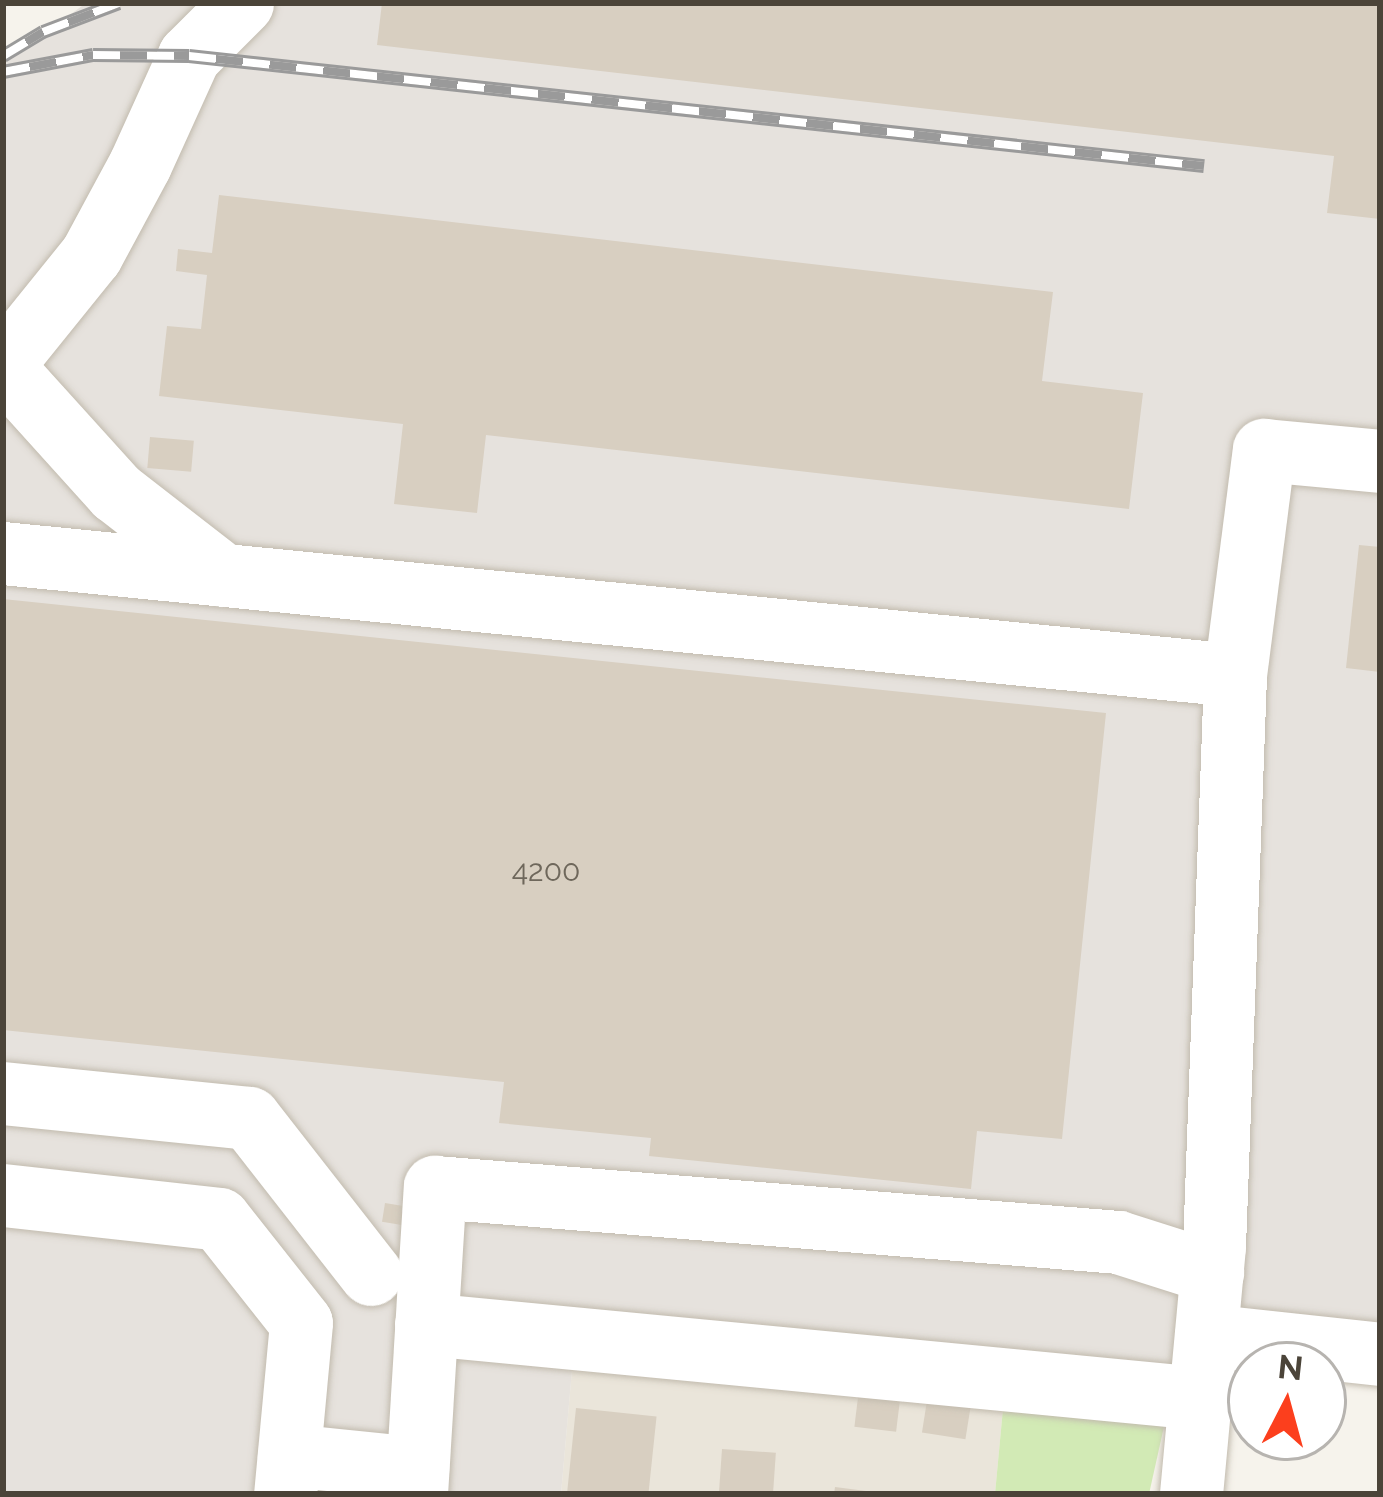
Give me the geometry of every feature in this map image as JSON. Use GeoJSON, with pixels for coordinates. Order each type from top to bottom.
{"type":"FeatureCollection","features":[{"type":"Feature","properties":{"kind":"street"},"geometry":{"type":"LineString","coordinates":[[223,574],[116,492],[3,366],[91,256],[189,56],[242,3]]}},
{"type":"Feature","properties":{"kind":"street"},"geometry":{"type":"LineString","coordinates":[[1191,1494],[1213,1259],[1235,675],[1264,450],[1380,461]]}},
{"type":"Feature","properties":{"kind":"street"},"geometry":{"type":"LineString","coordinates":[[3,553],[1235,675]]}},
{"type":"Feature","properties":{"kind":"street"},"geometry":{"type":"LineString","coordinates":[[3,1094],[250,1118],[371,1274]]}},
{"type":"Feature","properties":{"kind":"street"},"geometry":{"type":"LineString","coordinates":[[3,1195],[219,1220],[301,1323],[289,1458],[417,1467],[435,1187],[1118,1241],[1213,1259]]}},
{"type":"Feature","properties":{"kind":"street"},"geometry":{"type":"LineString","coordinates":[[426,1324],[1200,1398]]}},
{"type":"Feature","properties":{"kind":"street"},"geometry":{"type":"LineString","coordinates":[[1206,1335],[1380,1354]]}},
{"type":"Feature","properties":{"kind":"shaded area"},"geometry":{"type":"Polygon","coordinates":[[[86,3],[1380,3],[1380,1367],[1347,1364],[1347,1341],[1227,1341],[1227,1351],[1175,1346],[1169,1404],[574,1348],[561,1494],[3,1494],[3,64],[86,3]]]}},
{"type":"Feature","properties":{"kind":"shaded area"},"geometry":{"type":"Polygon","coordinates":[[[574,1347],[1005,1387],[995,1494],[561,1494],[574,1347]]]}},
{"type":"Feature","properties":{"kind":"green space"},"geometry":{"type":"Polygon","coordinates":[[[1005,1387],[1169,1404],[1149,1494],[995,1494],[1005,1387]]]}},
{"type":"Feature","properties":{"kind":"building"},"geometry":{"type":"Polygon","coordinates":[[[382,3],[1380,3],[1380,219],[1327,213],[1334,156],[377,45],[382,3]]]}},
{"type":"Feature","properties":{"kind":"building"},"geometry":{"type":"Polygon","coordinates":[[[219,195],[1053,292],[1042,381],[1143,393],[1129,509],[486,435],[477,513],[394,504],[403,424],[159,396],[167,326],[201,329],[207,275],[176,271],[178,249],[212,253],[219,195]]]}},
{"type":"Feature","properties":{"kind":"building"},"geometry":{"type":"Polygon","coordinates":[[[150,437],[194,441],[191,472],[147,468],[150,437]]]}},
{"type":"Feature","properties":{"kind":"building"},"geometry":{"type":"Polygon","coordinates":[[[1359,545],[1380,547],[1380,672],[1346,668],[1359,545]]]}},
{"type":"Feature","properties":{"kind":"building"},"geometry":{"type":"Polygon","coordinates":[[[3,599],[1106,713],[1062,1139],[977,1131],[971,1189],[649,1156],[651,1138],[499,1123],[504,1082],[3,1030],[3,599]]]}},
{"type":"Feature","properties":{"kind":"building"},"geometry":{"type":"Polygon","coordinates":[[[385,1203],[405,1206],[402,1225],[382,1222],[385,1203]]]}},
{"type":"Feature","properties":{"kind":"building"},"geometry":{"type":"Polygon","coordinates":[[[860,1381],[902,1386],[896,1432],[854,1427],[860,1381]]]}},
{"type":"Feature","properties":{"kind":"building"},"geometry":{"type":"Polygon","coordinates":[[[929,1388],[972,1395],[965,1439],[922,1432],[929,1388]]]}},
{"type":"Feature","properties":{"kind":"building"},"geometry":{"type":"Polygon","coordinates":[[[576,1408],[657,1416],[648,1494],[567,1494],[576,1408]]]}},
{"type":"Feature","properties":{"kind":"building"},"geometry":{"type":"Polygon","coordinates":[[[722,1449],[776,1453],[773,1494],[719,1494],[722,1449]]]}},
{"type":"Feature","properties":{"kind":"building"},"geometry":{"type":"Polygon","coordinates":[[[835,1487],[866,1491],[834,1494],[835,1487]]]}},
{"type":"Feature","properties":{"kind":"railway"},"geometry":{"type":"LineString","coordinates":[[3,56],[43,32],[119,3]]}},
{"type":"Feature","properties":{"kind":"railway"},"geometry":{"type":"LineString","coordinates":[[3,72],[93,55],[189,56],[1204,166]]}}]}
